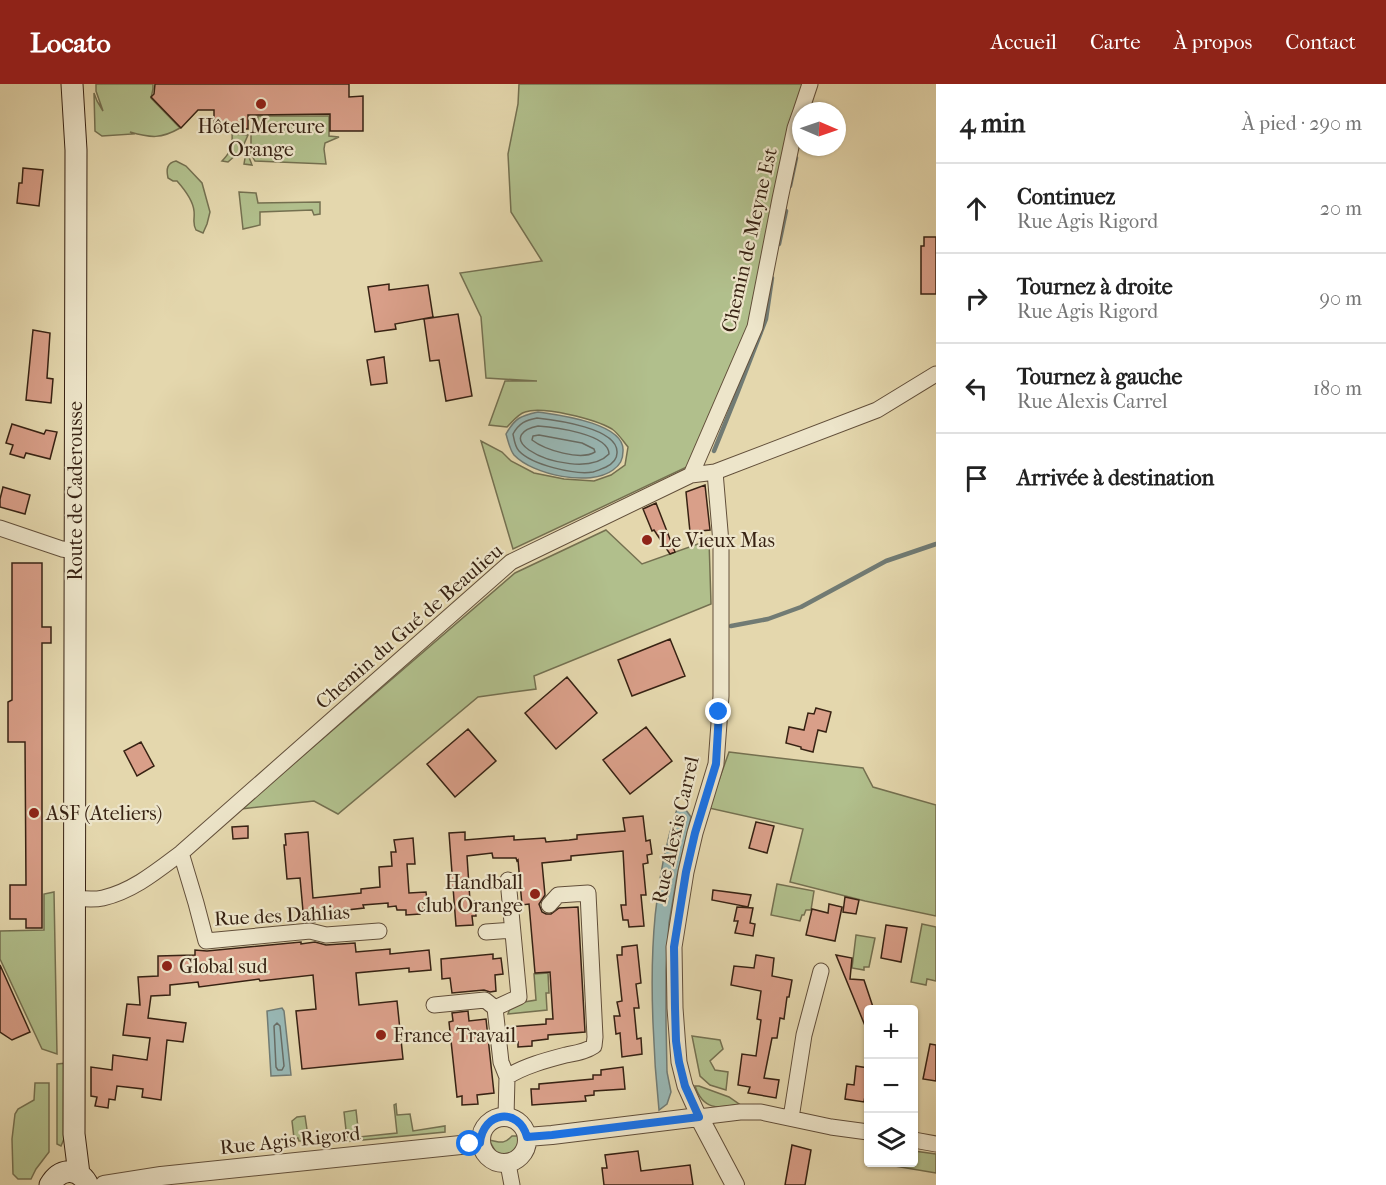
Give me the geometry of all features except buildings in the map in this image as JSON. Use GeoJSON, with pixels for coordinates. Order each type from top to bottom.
{"type":"FeatureCollection","features":[{"type":"Feature","properties":{"kind":"main road","name":"Route de Caderousse"},"geometry":{"type":"LineString","coordinates":[[69,1179],[74,1134],[76,150],[72,84]]}},
{"type":"Feature","properties":{"kind":"street","name":"Chemin de Meyne Est"},"geometry":{"type":"LineString","coordinates":[[804,102],[810,84]]}},
{"type":"Feature","properties":{"kind":"street","name":"Chemin de Meyne Est"},"geometry":{"type":"LineString","coordinates":[[691,475],[755,327],[792,142]]}},
{"type":"Feature","properties":{"kind":"street","name":"Chemin du Gué de Beaulieu"},"geometry":{"type":"LineString","coordinates":[[74,898],[102,898],[129,888],[181,853],[511,562],[691,475],[715,472],[877,410],[936,374]]}},
{"type":"Feature","properties":{"kind":"street","name":"Rue Alexis Carrel"},"geometry":{"type":"LineString","coordinates":[[715,472],[721,543],[720,696],[716,764],[686,872],[674,947],[675,1008],[676,1041],[685,1086],[735,1185]]}},
{"type":"Feature","properties":{"kind":"street"},"geometry":{"type":"LineString","coordinates":[[0,528],[62,549],[75,551]]}},
{"type":"Feature","properties":{"kind":"street","name":"Rue des Dahlias"},"geometry":{"type":"LineString","coordinates":[[181,853],[206,941],[310,931],[326,935],[379,931]]}},
{"type":"Feature","properties":{"kind":"street"},"geometry":{"type":"LineString","coordinates":[[495,1008],[519,997],[508,880]]}},
{"type":"Feature","properties":{"kind":"street"},"geometry":{"type":"LineString","coordinates":[[507,1077],[518,1070],[587,1051],[594,1046],[596,1037],[588,893],[558,895],[549,905]]}},
{"type":"Feature","properties":{"kind":"street"},"geometry":{"type":"LineString","coordinates":[[486,932],[512,930]]}},
{"type":"Feature","properties":{"kind":"street"},"geometry":{"type":"LineString","coordinates":[[791,1118],[804,1035],[820,971]]}},
{"type":"Feature","properties":{"kind":"street"},"geometry":{"type":"LineString","coordinates":[[434,1005],[485,1000],[495,1008],[501,1062],[507,1077],[506,1117]]}},
{"type":"Feature","properties":{"kind":"street"},"geometry":{"type":"LineString","coordinates":[[527,1137],[747,1112],[761,1112],[864,1131]]}},
{"type":"Feature","properties":{"kind":"street"},"geometry":{"type":"LineString","coordinates":[[498,1117],[518,1121],[526,1130],[527,1137],[525,1151],[521,1157],[508,1164],[490,1159],[483,1152],[480,1143],[484,1127],[498,1117]]}},
{"type":"Feature","properties":{"kind":"street"},"geometry":{"type":"LineString","coordinates":[[918,1141],[936,1144]]}},
{"type":"Feature","properties":{"kind":"street","name":"Rue Agis Rigord"},"geometry":{"type":"LineString","coordinates":[[104,1185],[184,1174],[480,1143]]}},
{"type":"Feature","properties":{"kind":"street"},"geometry":{"type":"LineString","coordinates":[[508,1164],[512,1185]]}},
{"type":"Feature","properties":{"kind":"green space"},"geometry":{"type":"Polygon","coordinates":[[[96,84],[153,84],[151,98],[180,128],[156,136],[130,132],[133,134],[102,136],[95,131],[94,93],[103,111],[96,84]]]}},
{"type":"Feature","properties":{"kind":"green space"},"geometry":{"type":"Polygon","coordinates":[[[519,84],[805,84],[801,102],[792,102],[792,142],[752,322],[691,465],[513,549],[481,441],[534,473],[564,479],[594,481],[611,475],[625,465],[628,447],[614,431],[604,425],[556,412],[525,412],[507,427],[489,425],[505,381],[537,381],[486,378],[481,317],[460,273],[542,261],[511,212],[508,154],[518,104],[519,84]]]}},
{"type":"Feature","properties":{"kind":"green space"},"geometry":{"type":"Polygon","coordinates":[[[258,116],[329,116],[329,136],[339,137],[325,143],[326,164],[255,161],[251,154],[251,132],[257,132],[258,116]]]}},
{"type":"Feature","properties":{"kind":"green space"},"geometry":{"type":"Polygon","coordinates":[[[232,134],[248,135],[244,144],[252,165],[244,164],[243,154],[238,153],[228,162],[222,161],[230,149],[232,134]]]}},
{"type":"Feature","properties":{"kind":"green space"},"geometry":{"type":"Polygon","coordinates":[[[176,161],[186,166],[202,183],[210,212],[203,233],[195,228],[193,207],[188,195],[177,181],[168,178],[168,167],[176,161]]]}},
{"type":"Feature","properties":{"kind":"green space"},"geometry":{"type":"Polygon","coordinates":[[[239,192],[256,193],[258,203],[320,202],[320,214],[314,215],[312,210],[260,212],[260,225],[243,229],[239,192]]]}},
{"type":"Feature","properties":{"kind":"green space"},"geometry":{"type":"Polygon","coordinates":[[[606,530],[642,564],[709,540],[711,604],[534,676],[536,689],[478,697],[338,814],[314,801],[241,809],[515,573],[606,530]]]}},
{"type":"Feature","properties":{"kind":"green space"},"geometry":{"type":"Polygon","coordinates":[[[729,752],[863,768],[873,787],[936,805],[936,916],[790,882],[803,829],[709,808],[729,752]]]}},
{"type":"Feature","properties":{"kind":"green space"},"geometry":{"type":"Polygon","coordinates":[[[777,884],[814,891],[811,910],[806,910],[800,921],[771,915],[777,884]]]}},
{"type":"Feature","properties":{"kind":"green space"},"geometry":{"type":"Polygon","coordinates":[[[54,892],[57,1054],[42,1049],[0,959],[0,931],[44,930],[44,894],[54,892]]]}},
{"type":"Feature","properties":{"kind":"green space"},"geometry":{"type":"Polygon","coordinates":[[[922,924],[936,927],[936,981],[927,979],[926,985],[911,982],[922,924]]]}},
{"type":"Feature","properties":{"kind":"green space"},"geometry":{"type":"Polygon","coordinates":[[[856,935],[875,938],[869,967],[864,967],[864,970],[852,968],[856,935]]]}},
{"type":"Feature","properties":{"kind":"green space"},"geometry":{"type":"Polygon","coordinates":[[[548,973],[547,1010],[508,1014],[510,1008],[536,1000],[534,974],[548,973]]]}},
{"type":"Feature","properties":{"kind":"green space"},"geometry":{"type":"Polygon","coordinates":[[[692,1036],[720,1040],[723,1049],[710,1061],[715,1070],[728,1072],[726,1090],[710,1085],[700,1076],[692,1036]]]}},
{"type":"Feature","properties":{"kind":"green space"},"geometry":{"type":"Polygon","coordinates":[[[67,1063],[64,1139],[61,1146],[57,1144],[57,1064],[67,1063]]]}},
{"type":"Feature","properties":{"kind":"green space"},"geometry":{"type":"Polygon","coordinates":[[[35,1083],[49,1083],[49,1152],[31,1179],[18,1179],[13,1174],[12,1139],[15,1114],[18,1109],[34,1100],[35,1083]]]}},
{"type":"Feature","properties":{"kind":"green space"},"geometry":{"type":"Polygon","coordinates":[[[695,1086],[729,1097],[739,1104],[718,1107],[707,1104],[698,1094],[695,1086]]]}},
{"type":"Feature","properties":{"kind":"green space"},"geometry":{"type":"Polygon","coordinates":[[[396,1104],[397,1115],[410,1114],[413,1131],[445,1126],[445,1132],[302,1146],[302,1141],[294,1138],[292,1121],[297,1117],[305,1116],[309,1143],[347,1139],[344,1112],[356,1110],[359,1137],[397,1133],[394,1105],[396,1104]]]}},
{"type":"Feature","properties":{"kind":"green space"},"geometry":{"type":"Polygon","coordinates":[[[512,1136],[520,1136],[517,1150],[507,1156],[497,1154],[489,1140],[504,1142],[512,1136]]]}},
{"type":"Feature","properties":{"kind":"green space"},"geometry":{"type":"Polygon","coordinates":[[[918,1152],[936,1154],[936,1173],[901,1167],[918,1167],[918,1152]]]}},
{"type":"Feature","properties":{"kind":"water"},"geometry":{"type":"Polygon","coordinates":[[[538,412],[560,415],[602,427],[621,441],[623,451],[621,462],[613,470],[603,475],[577,478],[548,473],[523,462],[514,455],[506,434],[512,424],[519,419],[538,412]]]}},
{"type":"Feature","properties":{"kind":"water"},"geometry":{"type":"Polygon","coordinates":[[[683,806],[691,817],[669,923],[666,971],[667,1072],[671,1092],[667,1104],[659,1110],[652,996],[655,914],[669,835],[677,809],[683,806]]]}},
{"type":"Feature","properties":{"kind":"water"},"geometry":{"type":"Polygon","coordinates":[[[282,1008],[291,1075],[271,1076],[267,1011],[282,1008]]]}},
{"type":"Feature","properties":{"kind":"waterway"},"geometry":{"type":"LineString","coordinates":[[790,186],[796,158]]}},
{"type":"Feature","properties":{"kind":"waterway"},"geometry":{"type":"LineString","coordinates":[[779,244],[786,211]]}},
{"type":"Feature","properties":{"kind":"waterway"},"geometry":{"type":"LineString","coordinates":[[714,451],[766,319],[772,278]]}},
{"type":"Feature","properties":{"kind":"waterway"},"geometry":{"type":"LineString","coordinates":[[731,626],[768,619],[801,607],[886,561],[936,544]]}},
{"type":"Feature","properties":{"kind":"place","name":"Hôtel Mercure Orange"},"geometry":{"type":"Point","coordinates":[261,104]}},
{"type":"Feature","properties":{"kind":"place","name":"Le Vieux Mas"},"geometry":{"type":"Point","coordinates":[647,540]}},
{"type":"Feature","properties":{"kind":"place","name":"ASF (Ateliers)"},"geometry":{"type":"Point","coordinates":[34,813]}},
{"type":"Feature","properties":{"kind":"place","name":"Handball club Orange"},"geometry":{"type":"Point","coordinates":[535,894]}},
{"type":"Feature","properties":{"kind":"place","name":"Global sud"},"geometry":{"type":"Point","coordinates":[167,966]}},
{"type":"Feature","properties":{"kind":"place","name":"France Travail"},"geometry":{"type":"Point","coordinates":[381,1035]}},
{"type":"Feature","properties":{"kind":"route"},"geometry":{"type":"LineString","coordinates":[[470,1144],[480,1143],[484,1127],[498,1117],[518,1121],[526,1130],[527,1137],[699,1117],[685,1086],[679,1062],[676,1041],[674,947],[686,872],[716,764],[719,712]]}}]}
